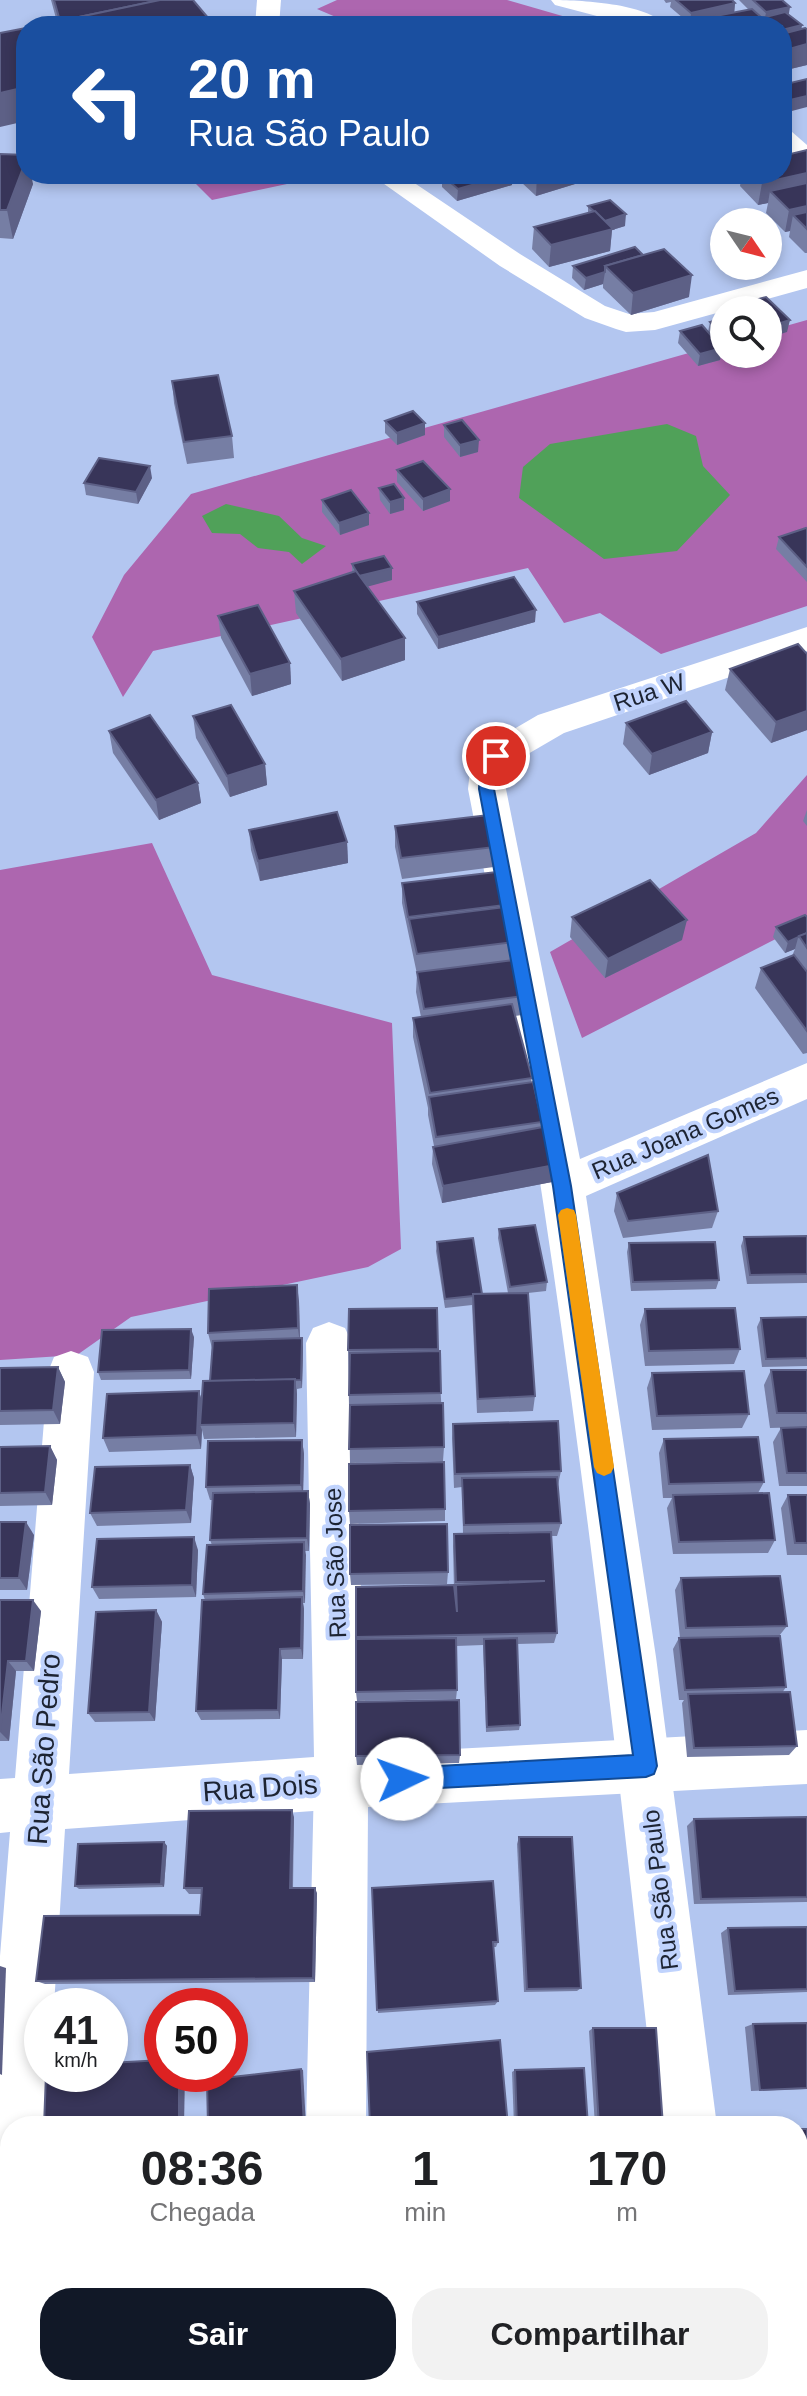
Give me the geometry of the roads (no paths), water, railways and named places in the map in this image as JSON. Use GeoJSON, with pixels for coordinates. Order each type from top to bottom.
{"type":"FeatureCollection","features":[{"type":"Feature","properties":{"kind":"street"},"geometry":{"type":"LineString","coordinates":[[563,0],[622,16]]}},
{"type":"Feature","properties":{"kind":"street"},"geometry":{"type":"LineString","coordinates":[[631,0],[644,16]]}},
{"type":"Feature","properties":{"kind":"street"},"geometry":{"type":"LineString","coordinates":[[792,136],[807,159]]}},
{"type":"Feature","properties":{"kind":"street"},"geometry":{"type":"LineString","coordinates":[[398,184],[522,268],[595,312],[626,323],[655,321],[807,279]]}},
{"type":"Feature","properties":{"kind":"street","name":"Rua W"},"geometry":{"type":"LineString","coordinates":[[496,756],[521,738],[551,724],[807,639]]}},
{"type":"Feature","properties":{"kind":"street","name":"Rua São Paulo"},"geometry":{"type":"LineString","coordinates":[[496,756],[488,770],[487,789],[562,1186],[646,1766],[686,2116]]}},
{"type":"Feature","properties":{"kind":"street","name":"Rua Joana Gomes"},"geometry":{"type":"LineString","coordinates":[[562,1186],[806,1084]]}},
{"type":"Feature","properties":{"kind":"street","name":"Rua São Jose"},"geometry":{"type":"LineString","coordinates":[[329,1343],[341,1782],[336,2116]]}},
{"type":"Feature","properties":{"kind":"street","name":"Rua São Pedro"},"geometry":{"type":"LineString","coordinates":[[16,2116],[20,1805],[71,1372]]}},
{"type":"Feature","properties":{"kind":"street","name":"Rua Dois"},"geometry":{"type":"LineString","coordinates":[[20,1805],[341,1782],[807,1757]]}}]}
